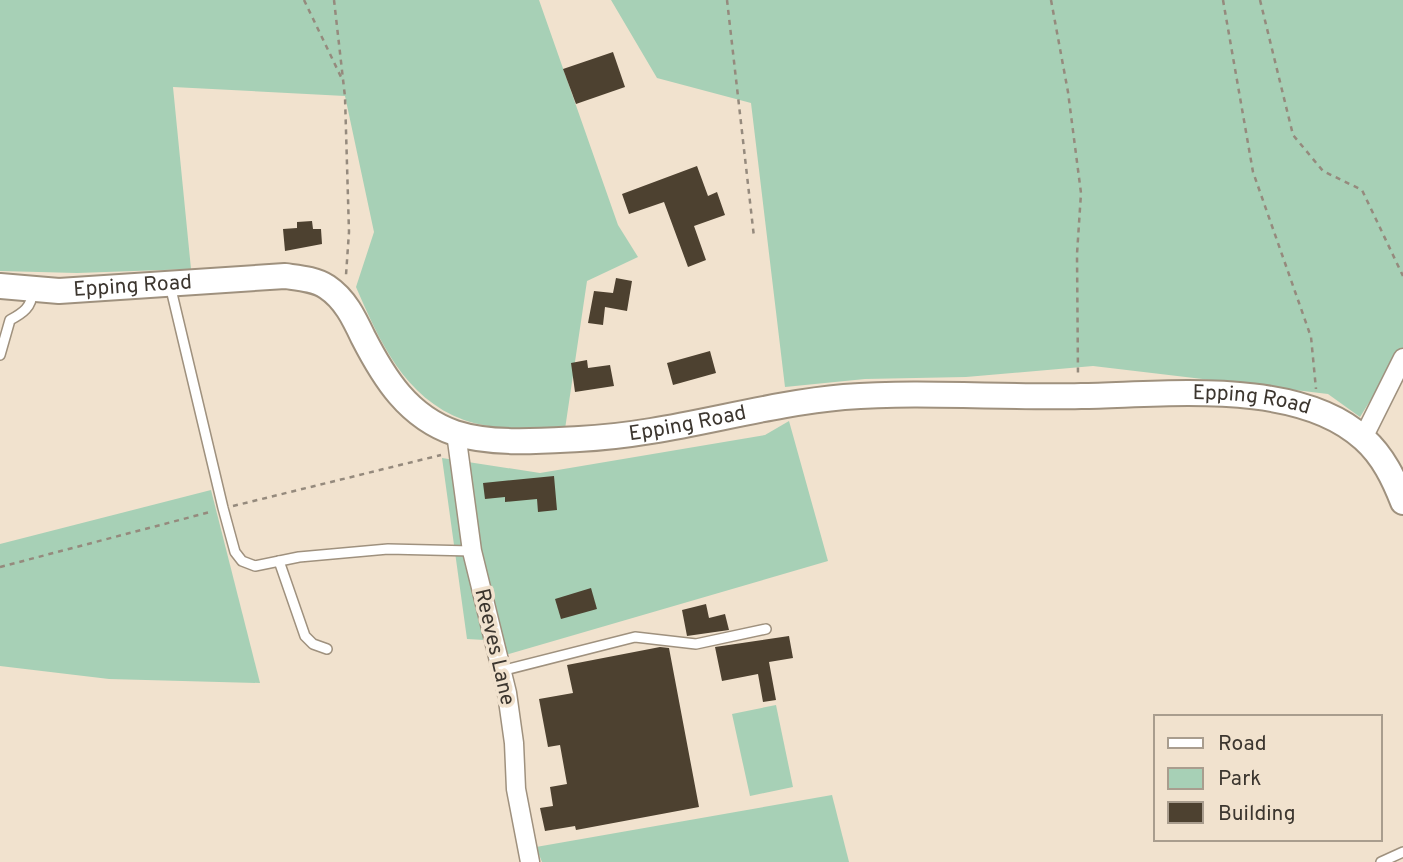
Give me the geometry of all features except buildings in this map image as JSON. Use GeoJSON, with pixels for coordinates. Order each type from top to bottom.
{"type":"FeatureCollection","features":[{"type":"Feature","properties":{"kind":"main road","name":"Epping Road"},"geometry":{"type":"LineString","coordinates":[[0,286],[59,291],[285,276],[326,286],[341,299],[392,388],[410,407],[456,433],[486,438],[581,439],[648,432],[768,408],[843,398],[942,392],[1077,397],[1262,397],[1337,420],[1363,438],[1382,458],[1403,502]]}},
{"type":"Feature","properties":{"kind":"street"},"geometry":{"type":"LineString","coordinates":[[1363,438],[1403,358]]}},
{"type":"Feature","properties":{"kind":"street","name":"Reeves Lane"},"geometry":{"type":"LineString","coordinates":[[456,433],[472,551],[501,671],[514,743],[516,789],[530,862]]}},
{"type":"Feature","properties":{"kind":"lane"},"geometry":{"type":"LineString","coordinates":[[169,284],[187,365],[236,551],[248,565],[388,549],[472,551]]}},
{"type":"Feature","properties":{"kind":"lane"},"geometry":{"type":"LineString","coordinates":[[0,355],[10,320],[22,313],[32,302],[32,290]]}},
{"type":"Feature","properties":{"kind":"lane"},"geometry":{"type":"LineString","coordinates":[[279,561],[306,636],[313,644],[327,649]]}},
{"type":"Feature","properties":{"kind":"lane"},"geometry":{"type":"LineString","coordinates":[[501,671],[635,636],[696,644],[766,629]]}},
{"type":"Feature","properties":{"kind":"lane"},"geometry":{"type":"LineString","coordinates":[[1381,862],[1403,852]]}},
{"type":"Feature","properties":{"kind":"path"},"geometry":{"type":"LineString","coordinates":[[304,0],[344,83]]}},
{"type":"Feature","properties":{"kind":"path"},"geometry":{"type":"LineString","coordinates":[[334,0],[344,83],[349,232],[341,299]]}},
{"type":"Feature","properties":{"kind":"path"},"geometry":{"type":"LineString","coordinates":[[727,0],[754,237]]}},
{"type":"Feature","properties":{"kind":"path"},"geometry":{"type":"LineString","coordinates":[[1051,0],[1068,92],[1081,193],[1077,254],[1077,397]]}},
{"type":"Feature","properties":{"kind":"path"},"geometry":{"type":"LineString","coordinates":[[1223,0],[1253,172],[1311,337],[1318,413]]}},
{"type":"Feature","properties":{"kind":"path"},"geometry":{"type":"LineString","coordinates":[[1260,0],[1293,135],[1324,171],[1362,190],[1403,276]]}},
{"type":"Feature","properties":{"kind":"green space"},"geometry":{"type":"Polygon","coordinates":[[[0,0],[539,0],[618,225],[638,257],[587,281],[565,429],[501,427],[464,420],[425,397],[396,365],[384,347],[356,287],[374,232],[345,96],[173,87],[191,269],[77,273],[0,271],[0,0]]]}},
{"type":"Feature","properties":{"kind":"green space"},"geometry":{"type":"Polygon","coordinates":[[[611,0],[1403,0],[1403,348],[1360,417],[1328,394],[1093,366],[966,377],[865,379],[785,387],[751,103],[657,78],[611,0]]]}},
{"type":"Feature","properties":{"kind":"green space"},"geometry":{"type":"Polygon","coordinates":[[[789,421],[828,561],[505,655],[502,641],[467,639],[442,458],[540,473],[765,435],[789,421]]]}},
{"type":"Feature","properties":{"kind":"green space"},"geometry":{"type":"Polygon","coordinates":[[[211,490],[260,683],[109,679],[0,666],[0,544],[211,490]]]}},
{"type":"Feature","properties":{"kind":"green space"},"geometry":{"type":"Polygon","coordinates":[[[776,705],[793,787],[750,796],[732,714],[776,705]]]}},
{"type":"Feature","properties":{"kind":"green space"},"geometry":{"type":"Polygon","coordinates":[[[832,795],[849,862],[542,862],[536,847],[832,795]]]}}]}
